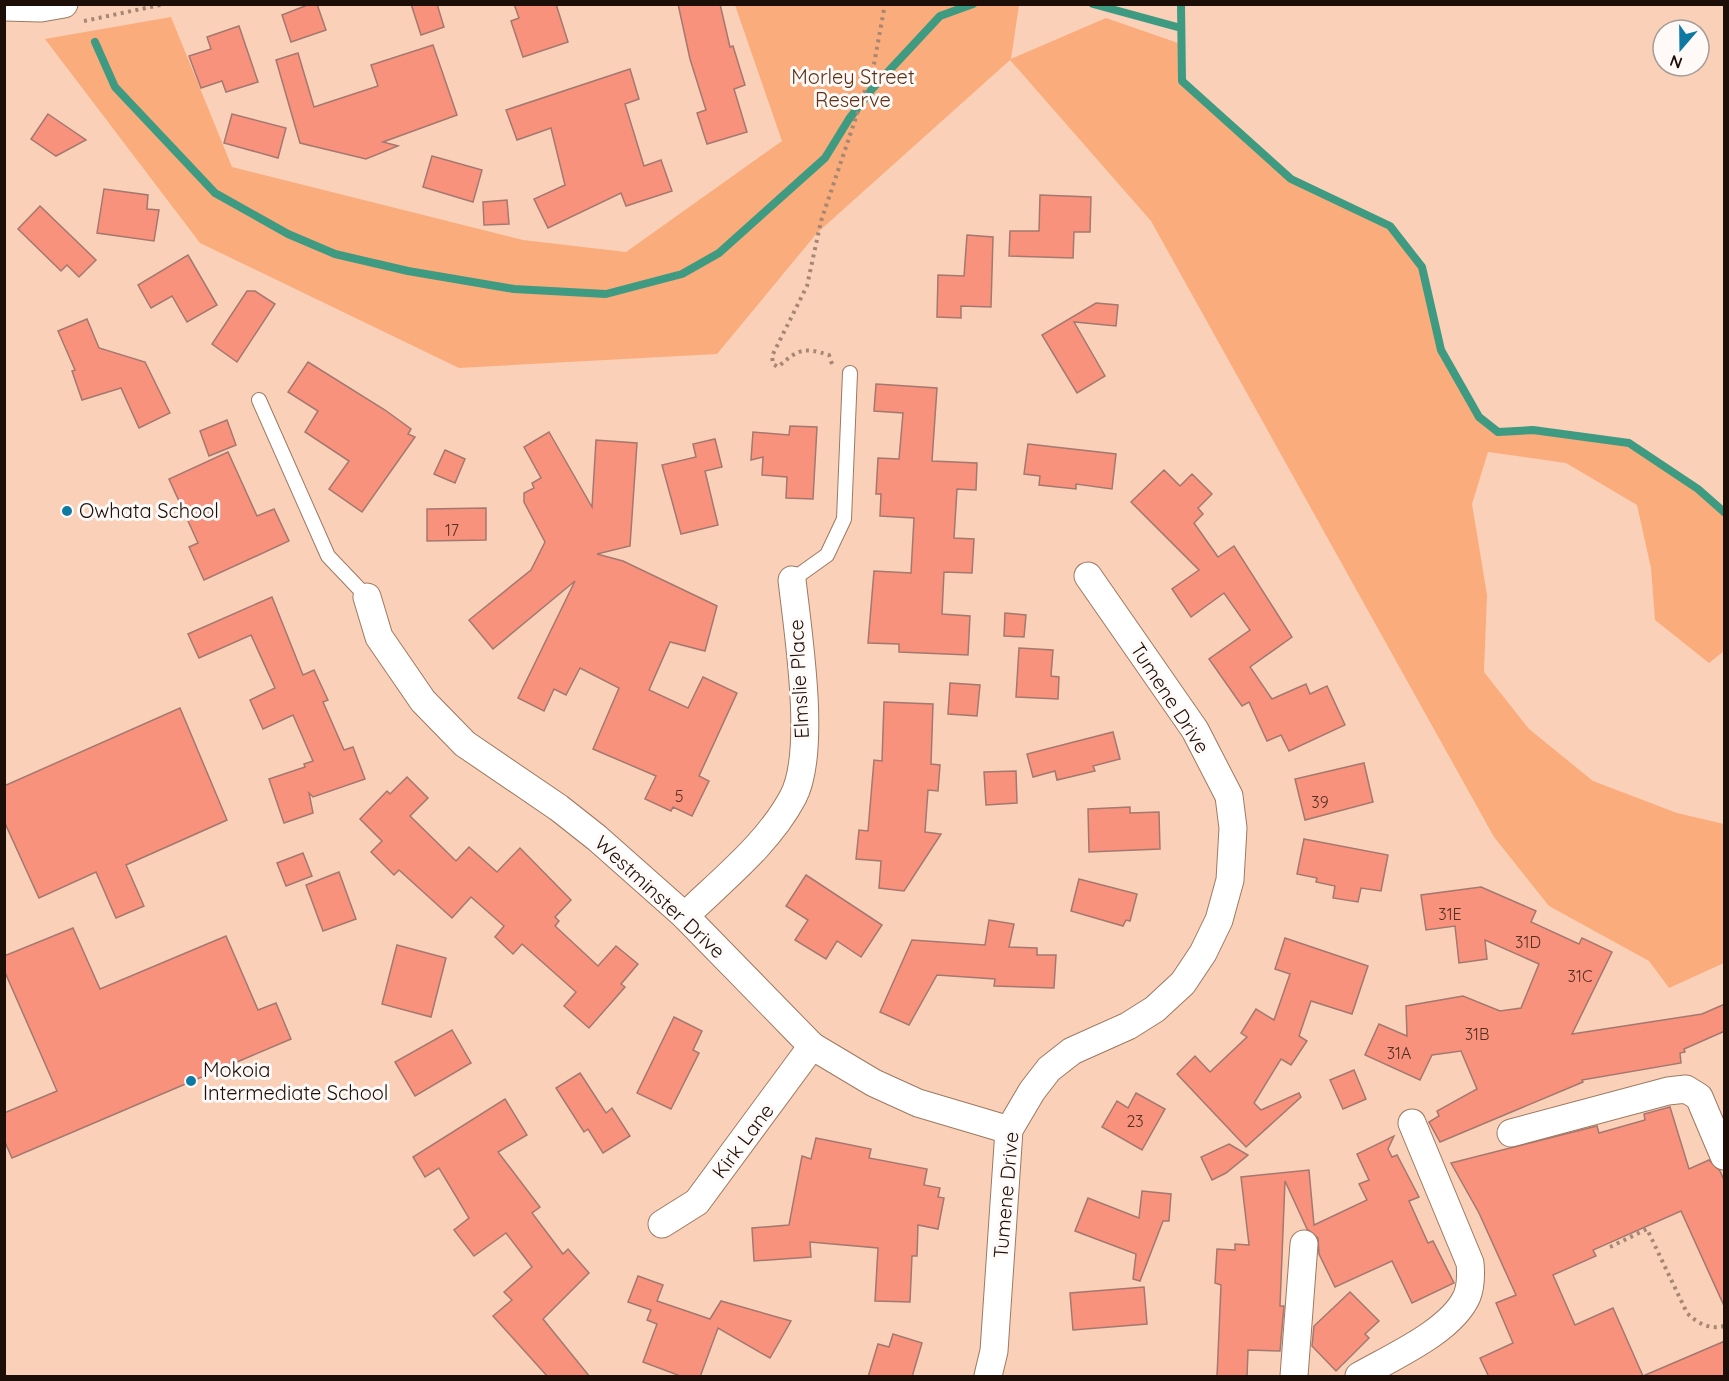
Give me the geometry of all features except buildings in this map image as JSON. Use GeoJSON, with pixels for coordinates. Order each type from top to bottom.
{"type":"FeatureCollection","features":[{"type":"Feature","properties":{"kind":"street"},"geometry":{"type":"LineString","coordinates":[[4,7],[41,8],[64,4]]}},
{"type":"Feature","properties":{"kind":"street","name":"Tumene Drive"},"geometry":{"type":"LineString","coordinates":[[988,1377],[994,1351],[1009,1130],[1032,1091],[1049,1069],[1072,1051],[1128,1026],[1155,1009],[1183,983],[1203,953],[1219,920],[1230,880],[1233,828],[1229,796],[1195,730],[1088,576]]}},
{"type":"Feature","properties":{"kind":"street","name":"Elmslie Place"},"geometry":{"type":"LineString","coordinates":[[685,916],[766,836],[794,796],[804,756],[803,698],[792,580]]}},
{"type":"Feature","properties":{"kind":"street","name":"Westminster Drive"},"geometry":{"type":"LineString","coordinates":[[367,597],[379,637],[423,701],[465,744],[559,808],[685,916],[812,1046],[874,1083],[918,1103],[1009,1130]]}},
{"type":"Feature","properties":{"kind":"street","name":"Kirk Lane"},"geometry":{"type":"LineString","coordinates":[[662,1224],[697,1202],[812,1046]]}},
{"type":"Feature","properties":{"kind":"street"},"geometry":{"type":"LineString","coordinates":[[1511,1133],[1668,1091],[1686,1089],[1699,1097],[1725,1156]]}},
{"type":"Feature","properties":{"kind":"street"},"geometry":{"type":"LineString","coordinates":[[1359,1377],[1444,1325],[1459,1309],[1469,1286],[1470,1263],[1412,1123]]}},
{"type":"Feature","properties":{"kind":"street"},"geometry":{"type":"LineString","coordinates":[[1294,1377],[1304,1244]]}},
{"type":"Feature","properties":{"kind":"lane"},"geometry":{"type":"LineString","coordinates":[[792,580],[827,555],[844,519],[850,373]]}},
{"type":"Feature","properties":{"kind":"lane"},"geometry":{"type":"LineString","coordinates":[[259,400],[328,556],[367,597]]}},
{"type":"Feature","properties":{"kind":"path"},"geometry":{"type":"LineString","coordinates":[[833,366],[829,356],[808,349],[793,353],[778,367],[773,364],[772,356],[807,286],[821,221],[874,64],[885,4]]}},
{"type":"Feature","properties":{"kind":"path"},"geometry":{"type":"LineString","coordinates":[[1610,1247],[1647,1229],[1687,1313],[1695,1321],[1711,1327],[1725,1326]]}},
{"type":"Feature","properties":{"kind":"green space","name":"Morley Street Reserve"},"geometry":{"type":"Polygon","coordinates":[[[735,5],[1019,5],[1011,59],[1106,18],[1181,44],[1182,81],[1291,179],[1390,226],[1422,267],[1441,350],[1479,417],[1498,432],[1533,430],[1629,443],[1698,489],[1724,512],[1724,651],[1709,663],[1655,620],[1651,568],[1637,505],[1566,463],[1488,452],[1472,504],[1487,595],[1484,672],[1529,729],[1593,781],[1677,813],[1724,824],[1724,963],[1669,988],[1649,961],[1549,906],[1494,837],[1151,221],[1010,60],[817,233],[717,354],[459,368],[200,243],[45,39],[171,17],[232,167],[523,240],[626,252],[782,141],[735,5]]]}},
{"type":"Feature","properties":{"kind":"waterway"},"geometry":{"type":"LineString","coordinates":[[95,42],[115,87],[215,193],[288,234],[335,254],[408,271],[514,289],[606,294],[682,274],[719,253],[825,158],[849,119],[872,89],[940,16],[973,4]]}},
{"type":"Feature","properties":{"kind":"waterway"},"geometry":{"type":"LineString","coordinates":[[1093,4],[1181,28]]}},
{"type":"Feature","properties":{"kind":"waterway"},"geometry":{"type":"LineString","coordinates":[[1181,4],[1182,81],[1291,179],[1390,226],[1422,267],[1441,350],[1479,417],[1498,432],[1533,430],[1629,443],[1698,489],[1724,512]]}},
{"type":"Feature","properties":{"kind":"place","name":"Owhata School"},"geometry":{"type":"Point","coordinates":[67,511]}},
{"type":"Feature","properties":{"kind":"place","name":"Mokoia Intermediate School"},"geometry":{"type":"Point","coordinates":[191,1081]}}]}
